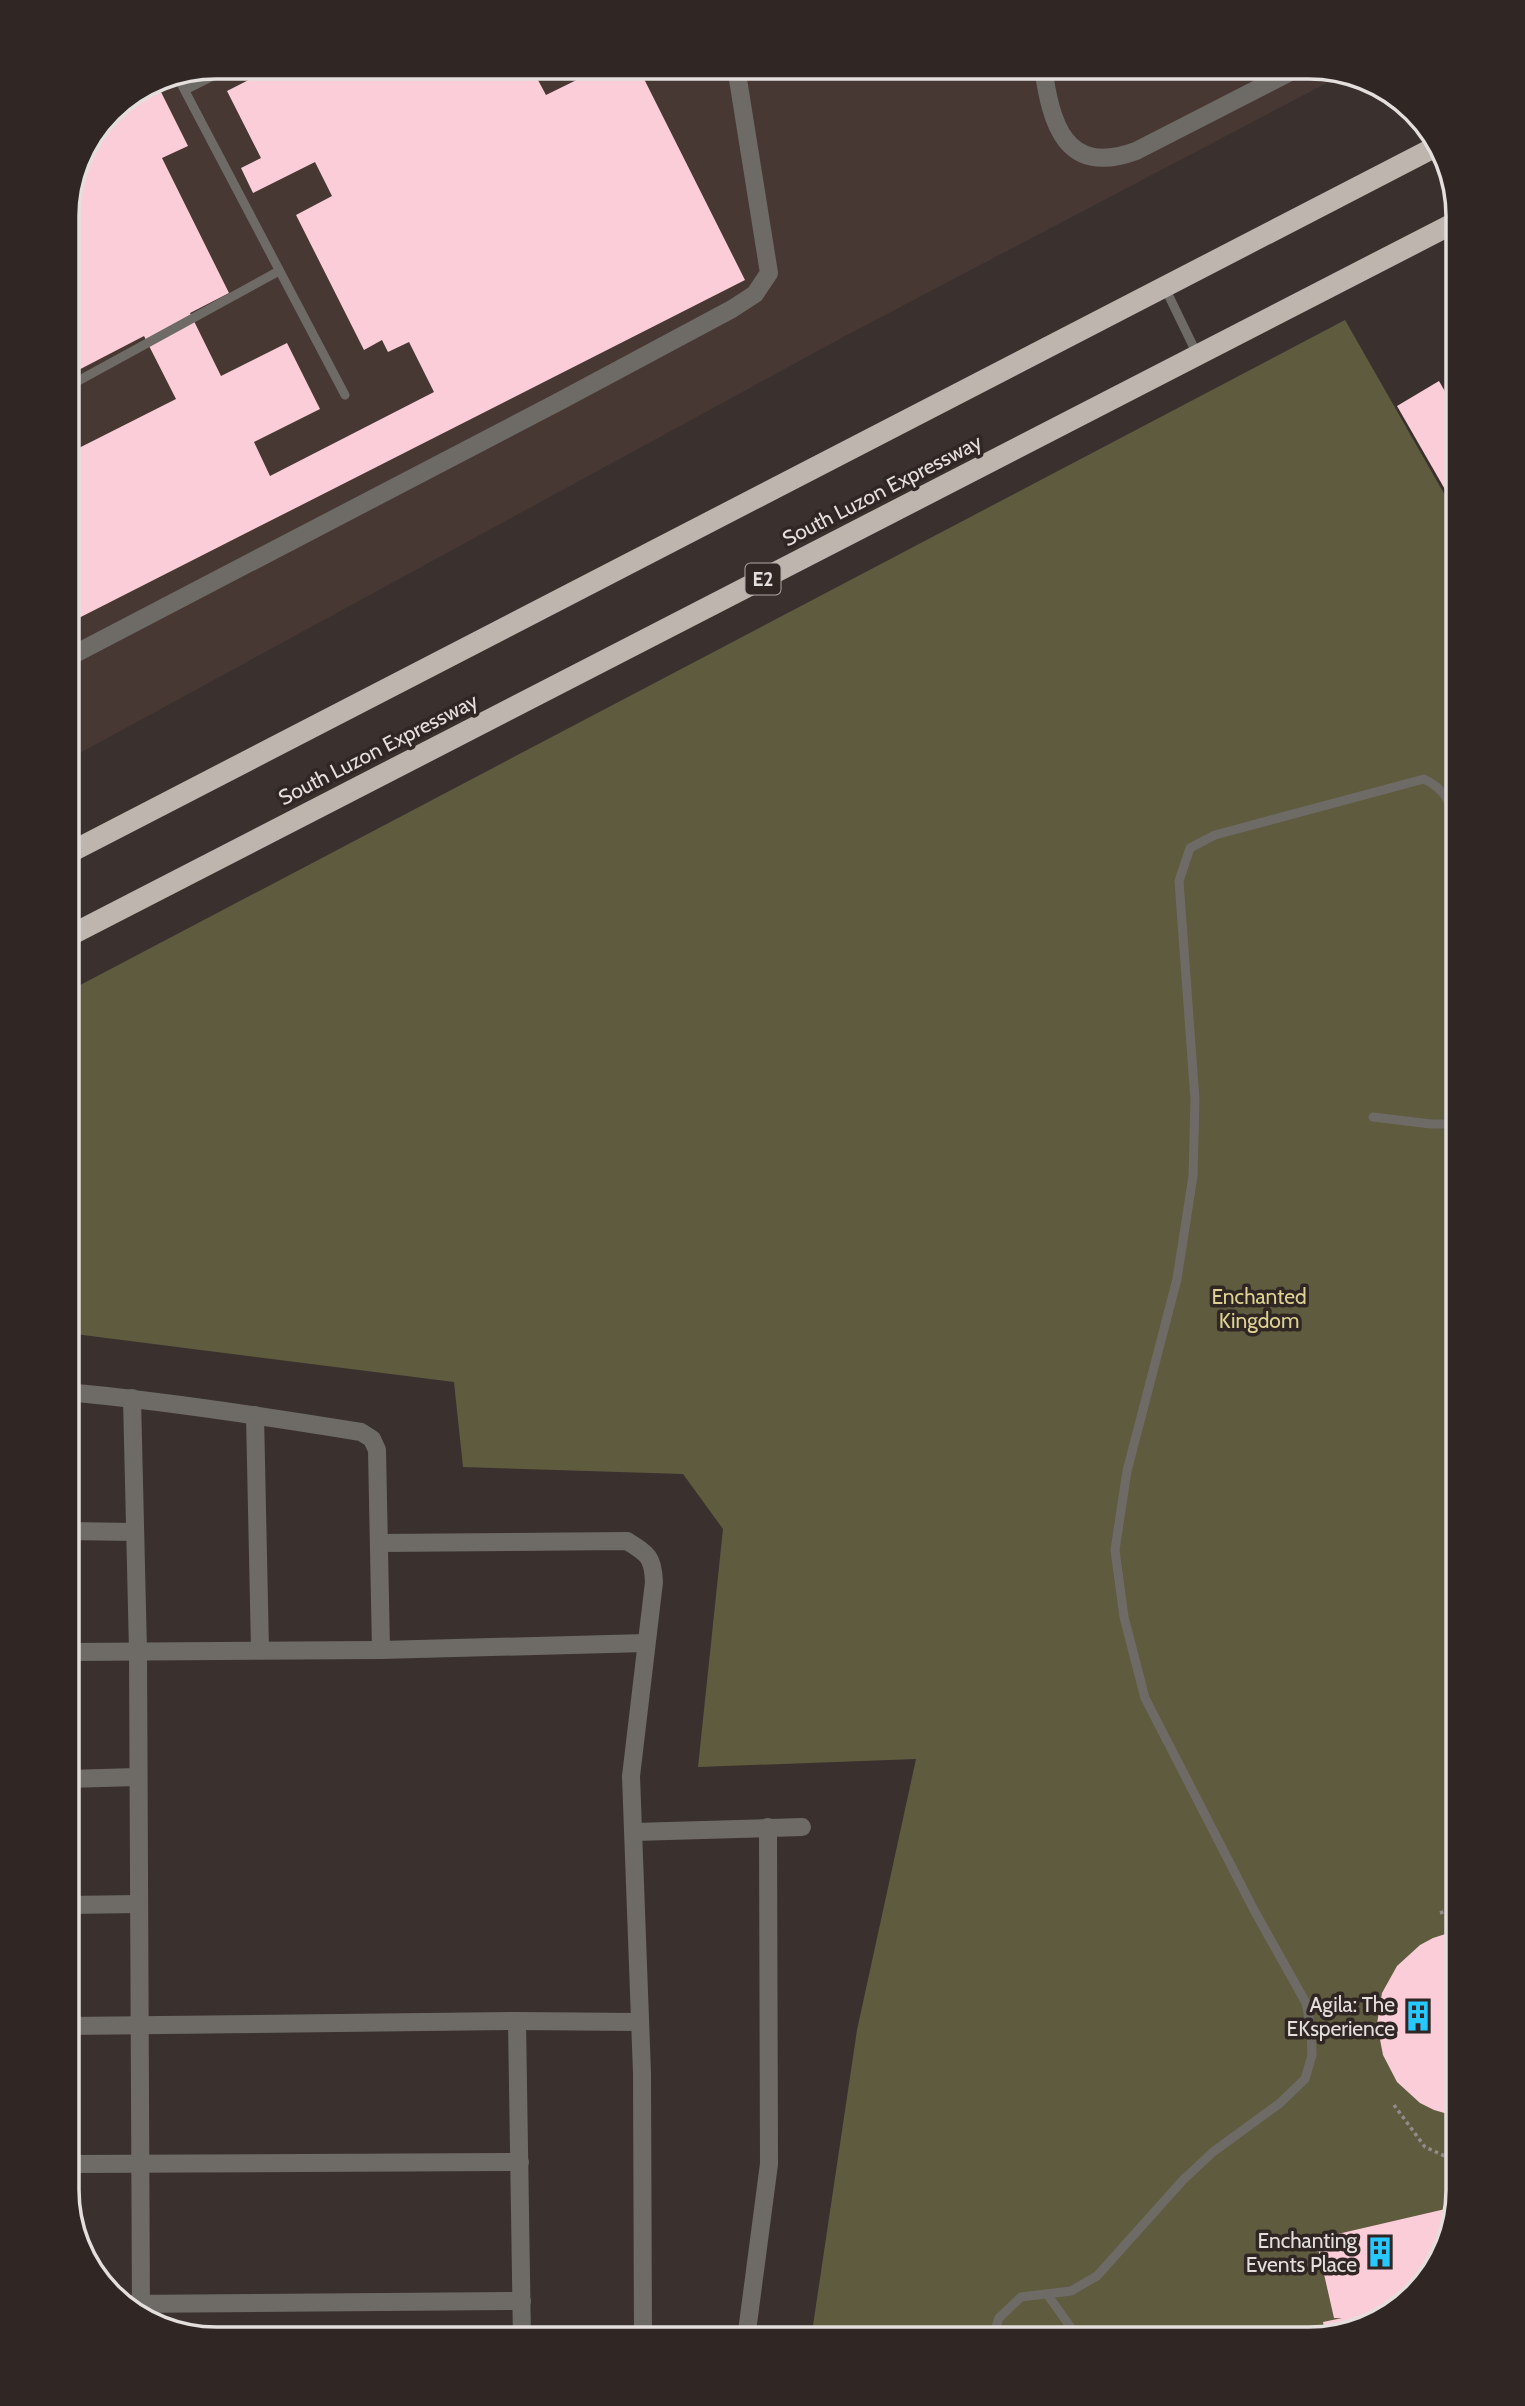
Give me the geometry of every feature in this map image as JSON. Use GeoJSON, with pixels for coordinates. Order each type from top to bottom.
{"type":"FeatureCollection","features":[{"type":"Feature","properties":{"kind":"highway"},"geometry":{"type":"LineString","coordinates":[[79,848],[1429,150]]}},
{"type":"Feature","properties":{"kind":"highway","name":"South Luzon Expressway"},"geometry":{"type":"LineString","coordinates":[[79,931],[1446,227]]}},
{"type":"Feature","properties":{"kind":"street"},"geometry":{"type":"LineString","coordinates":[[79,652],[573,394],[755,294],[769,272],[738,79]]}},
{"type":"Feature","properties":{"kind":"street"},"geometry":{"type":"LineString","coordinates":[[1045,79],[1048,102],[1057,128],[1078,152],[1094,158],[1119,157],[1136,151],[1277,79]]}},
{"type":"Feature","properties":{"kind":"street"},"geometry":{"type":"LineString","coordinates":[[79,1393],[256,1415],[361,1432],[372,1439],[377,1450],[381,1650]]}},
{"type":"Feature","properties":{"kind":"street"},"geometry":{"type":"LineString","coordinates":[[132,1398],[138,1651],[142,2163],[136,2301]]}},
{"type":"Feature","properties":{"kind":"street"},"geometry":{"type":"LineString","coordinates":[[256,1415],[260,1650]]}},
{"type":"Feature","properties":{"kind":"street"},"geometry":{"type":"LineString","coordinates":[[79,1531],[134,1532]]}},
{"type":"Feature","properties":{"kind":"street"},"geometry":{"type":"LineString","coordinates":[[380,1543],[627,1541],[644,1552],[653,1563],[654,1582],[631,1776],[640,2022],[643,2327]]}},
{"type":"Feature","properties":{"kind":"street"},"geometry":{"type":"LineString","coordinates":[[79,1652],[381,1650],[646,1643]]}},
{"type":"Feature","properties":{"kind":"street"},"geometry":{"type":"LineString","coordinates":[[79,1779],[137,1777]]}},
{"type":"Feature","properties":{"kind":"street"},"geometry":{"type":"LineString","coordinates":[[634,1832],[802,1826]]}},
{"type":"Feature","properties":{"kind":"street"},"geometry":{"type":"LineString","coordinates":[[748,2327],[769,2164],[768,1828]]}},
{"type":"Feature","properties":{"kind":"street"},"geometry":{"type":"LineString","coordinates":[[79,1905],[139,1904]]}},
{"type":"Feature","properties":{"kind":"street"},"geometry":{"type":"LineString","coordinates":[[517,2021],[522,2327]]}},
{"type":"Feature","properties":{"kind":"street"},"geometry":{"type":"LineString","coordinates":[[79,2026],[640,2022]]}},
{"type":"Feature","properties":{"kind":"street"},"geometry":{"type":"LineString","coordinates":[[79,2164],[520,2162]]}},
{"type":"Feature","properties":{"kind":"street"},"geometry":{"type":"LineString","coordinates":[[146,2308],[522,2301]]}},
{"type":"Feature","properties":{"kind":"lane"},"geometry":{"type":"LineString","coordinates":[[185,90],[205,80]]}},
{"type":"Feature","properties":{"kind":"lane"},"geometry":{"type":"LineString","coordinates":[[181,83],[345,395]]}},
{"type":"Feature","properties":{"kind":"lane"},"geometry":{"type":"LineString","coordinates":[[79,380],[279,271]]}},
{"type":"Feature","properties":{"kind":"lane"},"geometry":{"type":"LineString","coordinates":[[1164,287],[1198,355]]}},
{"type":"Feature","properties":{"kind":"lane"},"geometry":{"type":"LineString","coordinates":[[996,2327],[999,2318],[1021,2297],[1071,2291],[1097,2276],[1183,2180],[1213,2152],[1280,2103],[1306,2079],[1312,2055],[1311,2028],[1306,2003],[1254,1910],[1145,1698],[1124,1617],[1115,1550],[1127,1471],[1177,1279],[1193,1176],[1195,1100],[1179,881],[1190,848],[1216,835],[1424,779],[1438,786],[1446,796]]}},
{"type":"Feature","properties":{"kind":"lane"},"geometry":{"type":"LineString","coordinates":[[1373,1117],[1446,1124]]}},
{"type":"Feature","properties":{"kind":"lane"},"geometry":{"type":"LineString","coordinates":[[1047,2294],[1070,2327]]}},
{"type":"Feature","properties":{"kind":"path"},"geometry":{"type":"LineString","coordinates":[[1440,1913],[1446,1911]]}},
{"type":"Feature","properties":{"kind":"path"},"geometry":{"type":"LineString","coordinates":[[1394,2105],[1425,2147],[1446,2157]]}},
{"type":"Feature","properties":{"kind":"shaded area"},"geometry":{"type":"Polygon","coordinates":[[[216,79],[1332,81],[845,336],[79,753],[79,207],[83,180],[102,140],[119,119],[147,97],[189,81],[216,79]]]}},
{"type":"Feature","properties":{"kind":"green space","name":"Enchanted Kingdom"},"geometry":{"type":"Polygon","coordinates":[[[1345,320],[1446,497],[1446,2190],[1442,2226],[1436,2243],[1412,2281],[1400,2293],[1370,2313],[1345,2323],[1327,2326],[813,2327],[857,2030],[916,1759],[698,1767],[723,1529],[683,1474],[463,1467],[454,1382],[79,1335],[79,986],[1345,320]]]}},
{"type":"Feature","properties":{"kind":"building"},"geometry":{"type":"Polygon","coordinates":[[[250,79],[537,79],[546,95],[579,79],[644,79],[745,280],[79,618],[79,448],[176,399],[144,336],[79,370],[79,207],[83,180],[93,155],[113,125],[147,97],[160,90],[188,146],[162,158],[229,293],[190,313],[221,376],[287,343],[320,409],[254,442],[270,476],[434,392],[409,342],[388,352],[382,340],[364,350],[296,215],[332,196],[315,162],[253,193],[241,168],[261,158],[227,91],[250,79]]]}},
{"type":"Feature","properties":{"kind":"building"},"geometry":{"type":"Polygon","coordinates":[[[1439,381],[1446,393],[1446,491],[1397,406],[1439,381]]]}},
{"type":"Feature","properties":{"kind":"building","name":"Agila: The EKsperience"},"geometry":{"type":"Polygon","coordinates":[[[1446,1934],[1446,2114],[1420,2103],[1397,2082],[1383,2055],[1377,2024],[1382,1993],[1397,1966],[1420,1945],[1446,1934]]]}},
{"type":"Feature","properties":{"kind":"building","name":"Enchanting Events Place"},"geometry":{"type":"Polygon","coordinates":[[[1445,2209],[1436,2243],[1412,2281],[1385,2304],[1345,2323],[1324,2326],[1323,2322],[1342,2318],[1334,2318],[1316,2239],[1445,2209]]]}},
{"type":"Feature","properties":{"kind":"place","name":"Agila: The EKsperience"},"geometry":{"type":"Point","coordinates":[1418,2016]}},
{"type":"Feature","properties":{"kind":"place","name":"Enchanting Events Place"},"geometry":{"type":"Point","coordinates":[1380,2252]}}]}
